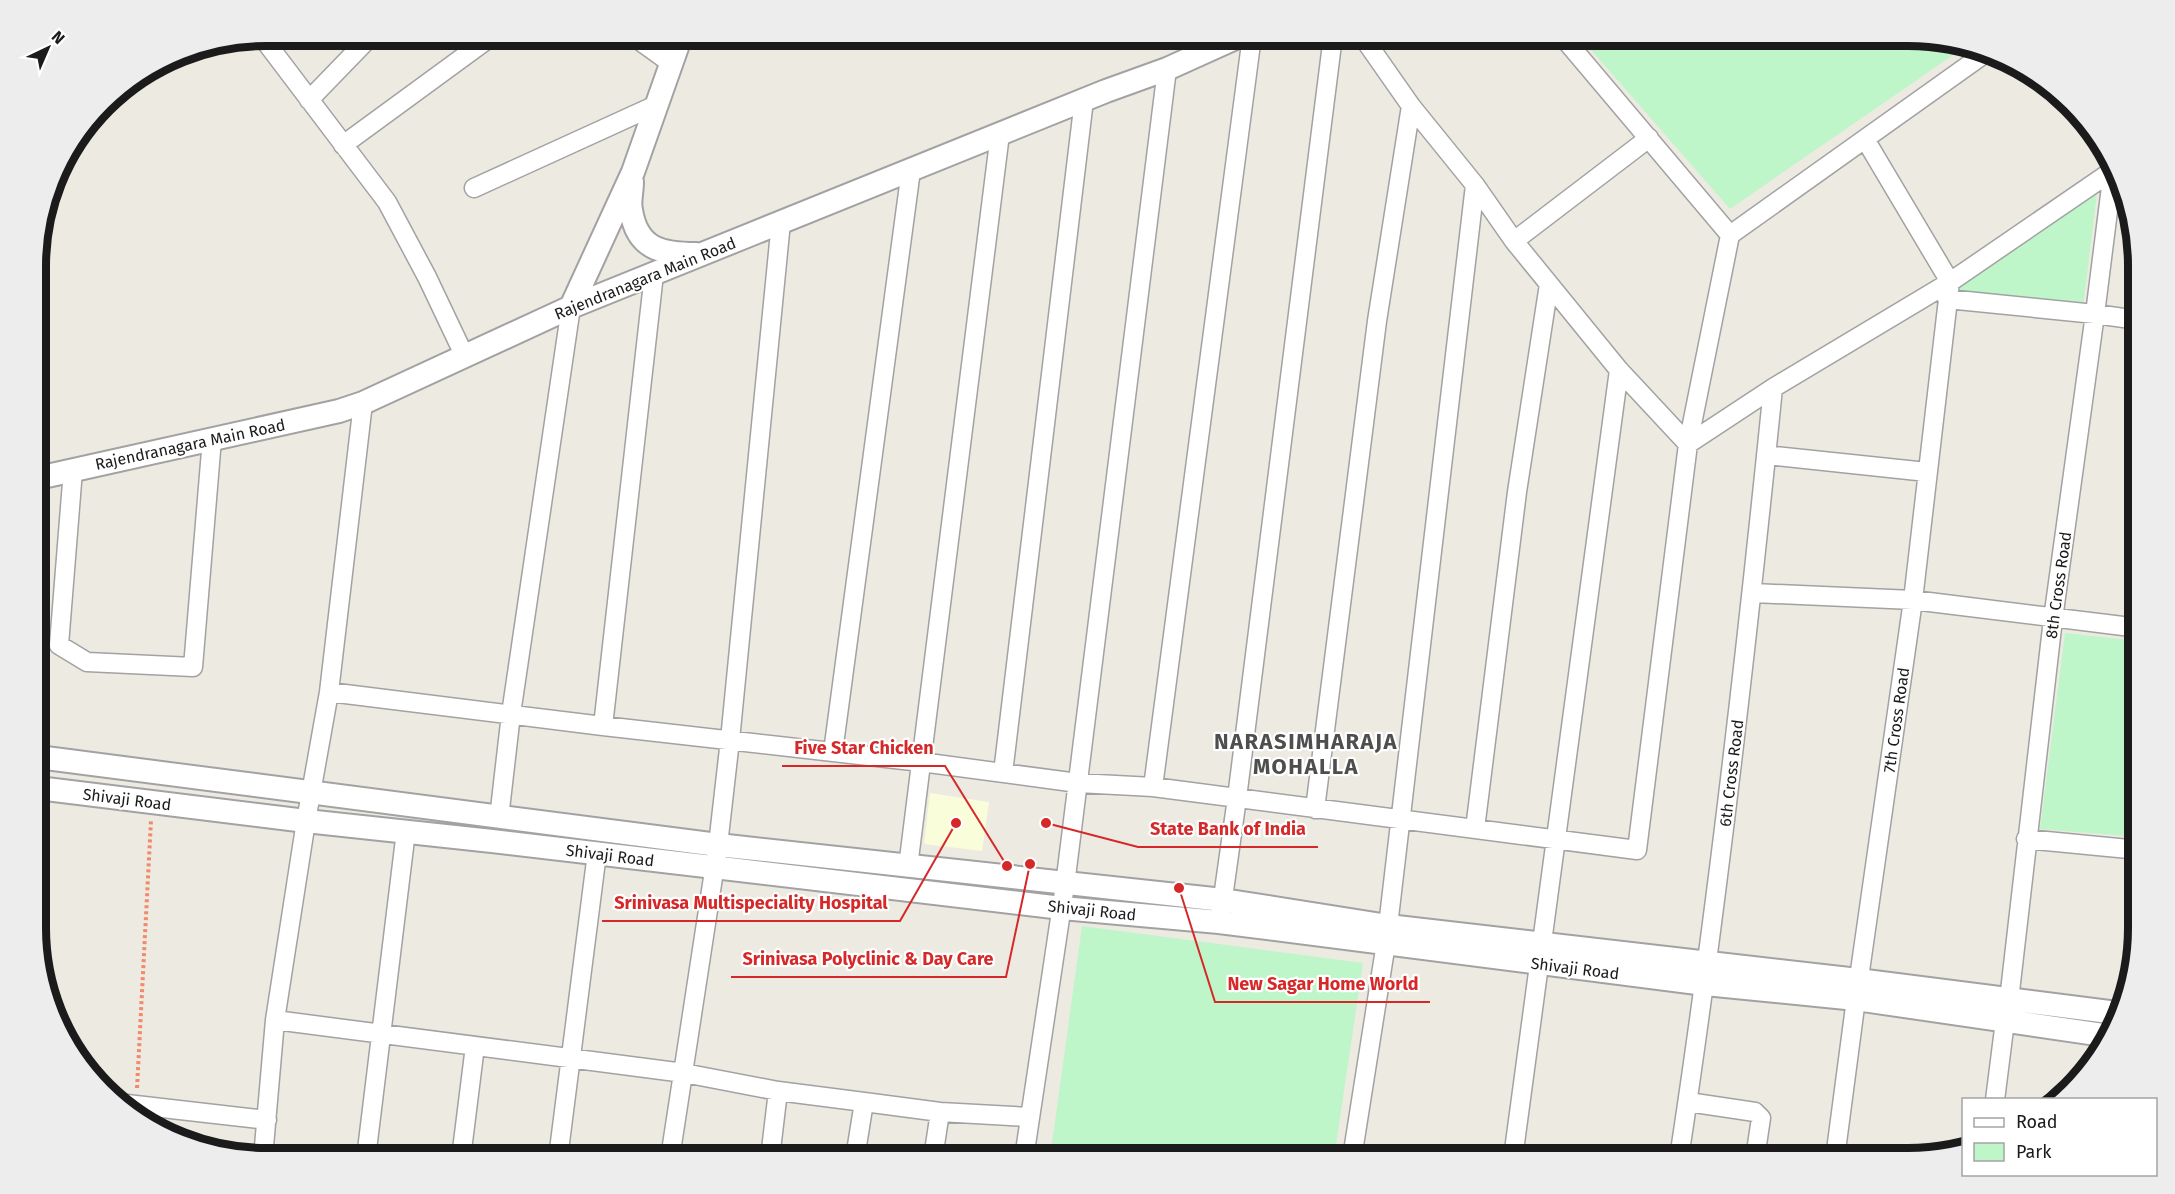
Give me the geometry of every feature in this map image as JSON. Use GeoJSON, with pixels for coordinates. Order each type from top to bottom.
{"type":"FeatureCollection","features":[{"type":"Feature","properties":{"kind":"street"},"geometry":{"type":"LineString","coordinates":[[269,46],[387,202],[427,277],[465,357]]}},
{"type":"Feature","properties":{"kind":"street"},"geometry":{"type":"LineString","coordinates":[[309,100],[361,46]]}},
{"type":"Feature","properties":{"kind":"street"},"geometry":{"type":"LineString","coordinates":[[343,145],[478,46]]}},
{"type":"Feature","properties":{"kind":"street"},"geometry":{"type":"LineString","coordinates":[[647,46],[672,64]]}},
{"type":"Feature","properties":{"kind":"street"},"geometry":{"type":"LineString","coordinates":[[499,818],[511,714],[571,307],[633,172],[678,46]]}},
{"type":"Feature","properties":{"kind":"street","name":"Rajendranagara Main Road"},"geometry":{"type":"LineString","coordinates":[[46,473],[73,470],[339,411],[363,403],[571,307],[1084,100],[1167,69],[1218,46]]}},
{"type":"Feature","properties":{"kind":"street"},"geometry":{"type":"LineString","coordinates":[[1153,787],[1251,46]]}},
{"type":"Feature","properties":{"kind":"street"},"geometry":{"type":"LineString","coordinates":[[46,758],[499,818],[716,856],[908,867],[1065,885],[1221,911],[1331,46]]}},
{"type":"Feature","properties":{"kind":"street"},"geometry":{"type":"LineString","coordinates":[[1369,46],[1514,241],[1619,370],[1688,444]]}},
{"type":"Feature","properties":{"kind":"street"},"geometry":{"type":"LineString","coordinates":[[1571,46],[1730,235]]}},
{"type":"Feature","properties":{"kind":"street"},"geometry":{"type":"LineString","coordinates":[[328,692],[921,762],[1078,783],[1153,787],[1400,821],[1637,850],[1688,444],[1730,235],[1979,58]]}},
{"type":"Feature","properties":{"kind":"street"},"geometry":{"type":"LineString","coordinates":[[1025,1148],[1062,908],[1167,69]]}},
{"type":"Feature","properties":{"kind":"street"},"geometry":{"type":"LineString","coordinates":[[1003,773],[1084,100]]}},
{"type":"Feature","properties":{"kind":"street"},"geometry":{"type":"LineString","coordinates":[[474,188],[656,105]]}},
{"type":"Feature","properties":{"kind":"street"},"geometry":{"type":"LineString","coordinates":[[1315,809],[1374,344],[1411,105]]}},
{"type":"Feature","properties":{"kind":"street"},"geometry":{"type":"LineString","coordinates":[[908,867],[1000,134]]}},
{"type":"Feature","properties":{"kind":"street"},"geometry":{"type":"LineString","coordinates":[[1514,241],[1649,138]]}},
{"type":"Feature","properties":{"kind":"street"},"geometry":{"type":"LineString","coordinates":[[1865,139],[1949,290]]}},
{"type":"Feature","properties":{"kind":"street"},"geometry":{"type":"LineString","coordinates":[[833,752],[911,170]]}},
{"type":"Feature","properties":{"kind":"street"},"geometry":{"type":"LineString","coordinates":[[633,172],[631,210],[639,232],[653,248],[671,254],[703,254]]}},
{"type":"Feature","properties":{"kind":"street"},"geometry":{"type":"LineString","coordinates":[[1688,444],[1773,388],[1949,290],[2108,174]]}},
{"type":"Feature","properties":{"kind":"street","name":"8th Cross Road"},"geometry":{"type":"LineString","coordinates":[[1995,1098],[2053,619],[2112,183]]}},
{"type":"Feature","properties":{"kind":"street"},"geometry":{"type":"LineString","coordinates":[[1354,1148],[1387,934],[1474,185]]}},
{"type":"Feature","properties":{"kind":"street"},"geometry":{"type":"LineString","coordinates":[[672,1148],[716,856],[730,740],[781,222]]}},
{"type":"Feature","properties":{"kind":"street"},"geometry":{"type":"LineString","coordinates":[[603,726],[654,274]]}},
{"type":"Feature","properties":{"kind":"street"},"geometry":{"type":"LineString","coordinates":[[1474,829],[1517,492],[1549,284]]}},
{"type":"Feature","properties":{"kind":"street"},"geometry":{"type":"LineString","coordinates":[[1949,290],[2128,318]]}},
{"type":"Feature","properties":{"kind":"street","name":"7th Cross Road"},"geometry":{"type":"LineString","coordinates":[[1836,1148],[1913,600],[1949,290]]}},
{"type":"Feature","properties":{"kind":"street"},"geometry":{"type":"LineString","coordinates":[[1514,1148],[1619,370]]}},
{"type":"Feature","properties":{"kind":"street","name":"6th Cross Road"},"geometry":{"type":"LineString","coordinates":[[1681,1148],[1707,974],[1753,593],[1773,388]]}},
{"type":"Feature","properties":{"kind":"street"},"geometry":{"type":"LineString","coordinates":[[264,1148],[275,1020],[328,692],[363,403]]}},
{"type":"Feature","properties":{"kind":"street"},"geometry":{"type":"LineString","coordinates":[[73,470],[59,645],[87,662],[193,668],[212,439]]}},
{"type":"Feature","properties":{"kind":"street"},"geometry":{"type":"LineString","coordinates":[[1766,455],[1927,472]]}},
{"type":"Feature","properties":{"kind":"street"},"geometry":{"type":"LineString","coordinates":[[1753,593],[1913,600],[2128,627]]}},
{"type":"Feature","properties":{"kind":"street","name":"Shivaji Road"},"geometry":{"type":"LineString","coordinates":[[46,789],[306,821],[597,853],[716,856],[1062,908],[1221,911],[1387,934],[2007,1010],[2101,1034]]}},
{"type":"Feature","properties":{"kind":"street"},"geometry":{"type":"LineString","coordinates":[[367,1148],[406,831]]}},
{"type":"Feature","properties":{"kind":"street"},"geometry":{"type":"LineString","coordinates":[[2026,839],[2128,849]]}},
{"type":"Feature","properties":{"kind":"street"},"geometry":{"type":"LineString","coordinates":[[559,1148],[597,853]]}},
{"type":"Feature","properties":{"kind":"street"},"geometry":{"type":"LineString","coordinates":[[2007,1010],[2112,1013]]}},
{"type":"Feature","properties":{"kind":"street"},"geometry":{"type":"LineString","coordinates":[[275,1020],[684,1073],[778,1091],[939,1112],[1029,1118]]}},
{"type":"Feature","properties":{"kind":"street"},"geometry":{"type":"LineString","coordinates":[[462,1148],[474,1046]]}},
{"type":"Feature","properties":{"kind":"street"},"geometry":{"type":"LineString","coordinates":[[771,1148],[778,1091]]}},
{"type":"Feature","properties":{"kind":"street"},"geometry":{"type":"LineString","coordinates":[[857,1148],[864,1102]]}},
{"type":"Feature","properties":{"kind":"street"},"geometry":{"type":"LineString","coordinates":[[1688,1102],[1755,1112],[1761,1118],[1756,1148]]}},
{"type":"Feature","properties":{"kind":"street"},"geometry":{"type":"LineString","coordinates":[[136,1105],[267,1120]]}},
{"type":"Feature","properties":{"kind":"street"},"geometry":{"type":"LineString","coordinates":[[934,1148],[939,1112]]}},
{"type":"Feature","properties":{"kind":"path"},"geometry":{"type":"LineString","coordinates":[[132,1101],[152,801]]}},
{"type":"Feature","properties":{"kind":"shaded area"},"geometry":{"type":"Polygon","coordinates":[[[930,793],[989,802],[982,851],[924,844],[930,793]]]}},
{"type":"Feature","properties":{"kind":"green space"},"geometry":{"type":"Polygon","coordinates":[[[1588,46],[1908,46],[1957,52],[1730,209],[1588,46]]]}},
{"type":"Feature","properties":{"kind":"green space"},"geometry":{"type":"Polygon","coordinates":[[[2097,193],[2083,307],[1955,290],[2097,193]]]}},
{"type":"Feature","properties":{"kind":"green space"},"geometry":{"type":"Polygon","coordinates":[[[2065,633],[2128,640],[2128,836],[2040,829],[2065,633]]]}},
{"type":"Feature","properties":{"kind":"green space"},"geometry":{"type":"Polygon","coordinates":[[[1082,926],[1363,963],[1335,1148],[1051,1148],[1082,926]]]}},
{"type":"Feature","properties":{"kind":"place","name":"Srinivasa Multispeciality Hospital"},"geometry":{"type":"Point","coordinates":[956,823]}},
{"type":"Feature","properties":{"kind":"place","name":"State Bank of India"},"geometry":{"type":"Point","coordinates":[1046,823]}},
{"type":"Feature","properties":{"kind":"place","name":"Srinivasa Polyclinic & Day Care"},"geometry":{"type":"Point","coordinates":[1030,864]}},
{"type":"Feature","properties":{"kind":"place","name":"Five Star Chicken"},"geometry":{"type":"Point","coordinates":[1007,866]}},
{"type":"Feature","properties":{"kind":"place","name":"New Sagar Home World"},"geometry":{"type":"Point","coordinates":[1179,888]}},
{"type":"Feature","properties":{"kind":"district","name":"NARASIMHARAJA MOHALLA"},"geometry":{"type":"Point","coordinates":[1306,754]}}]}
